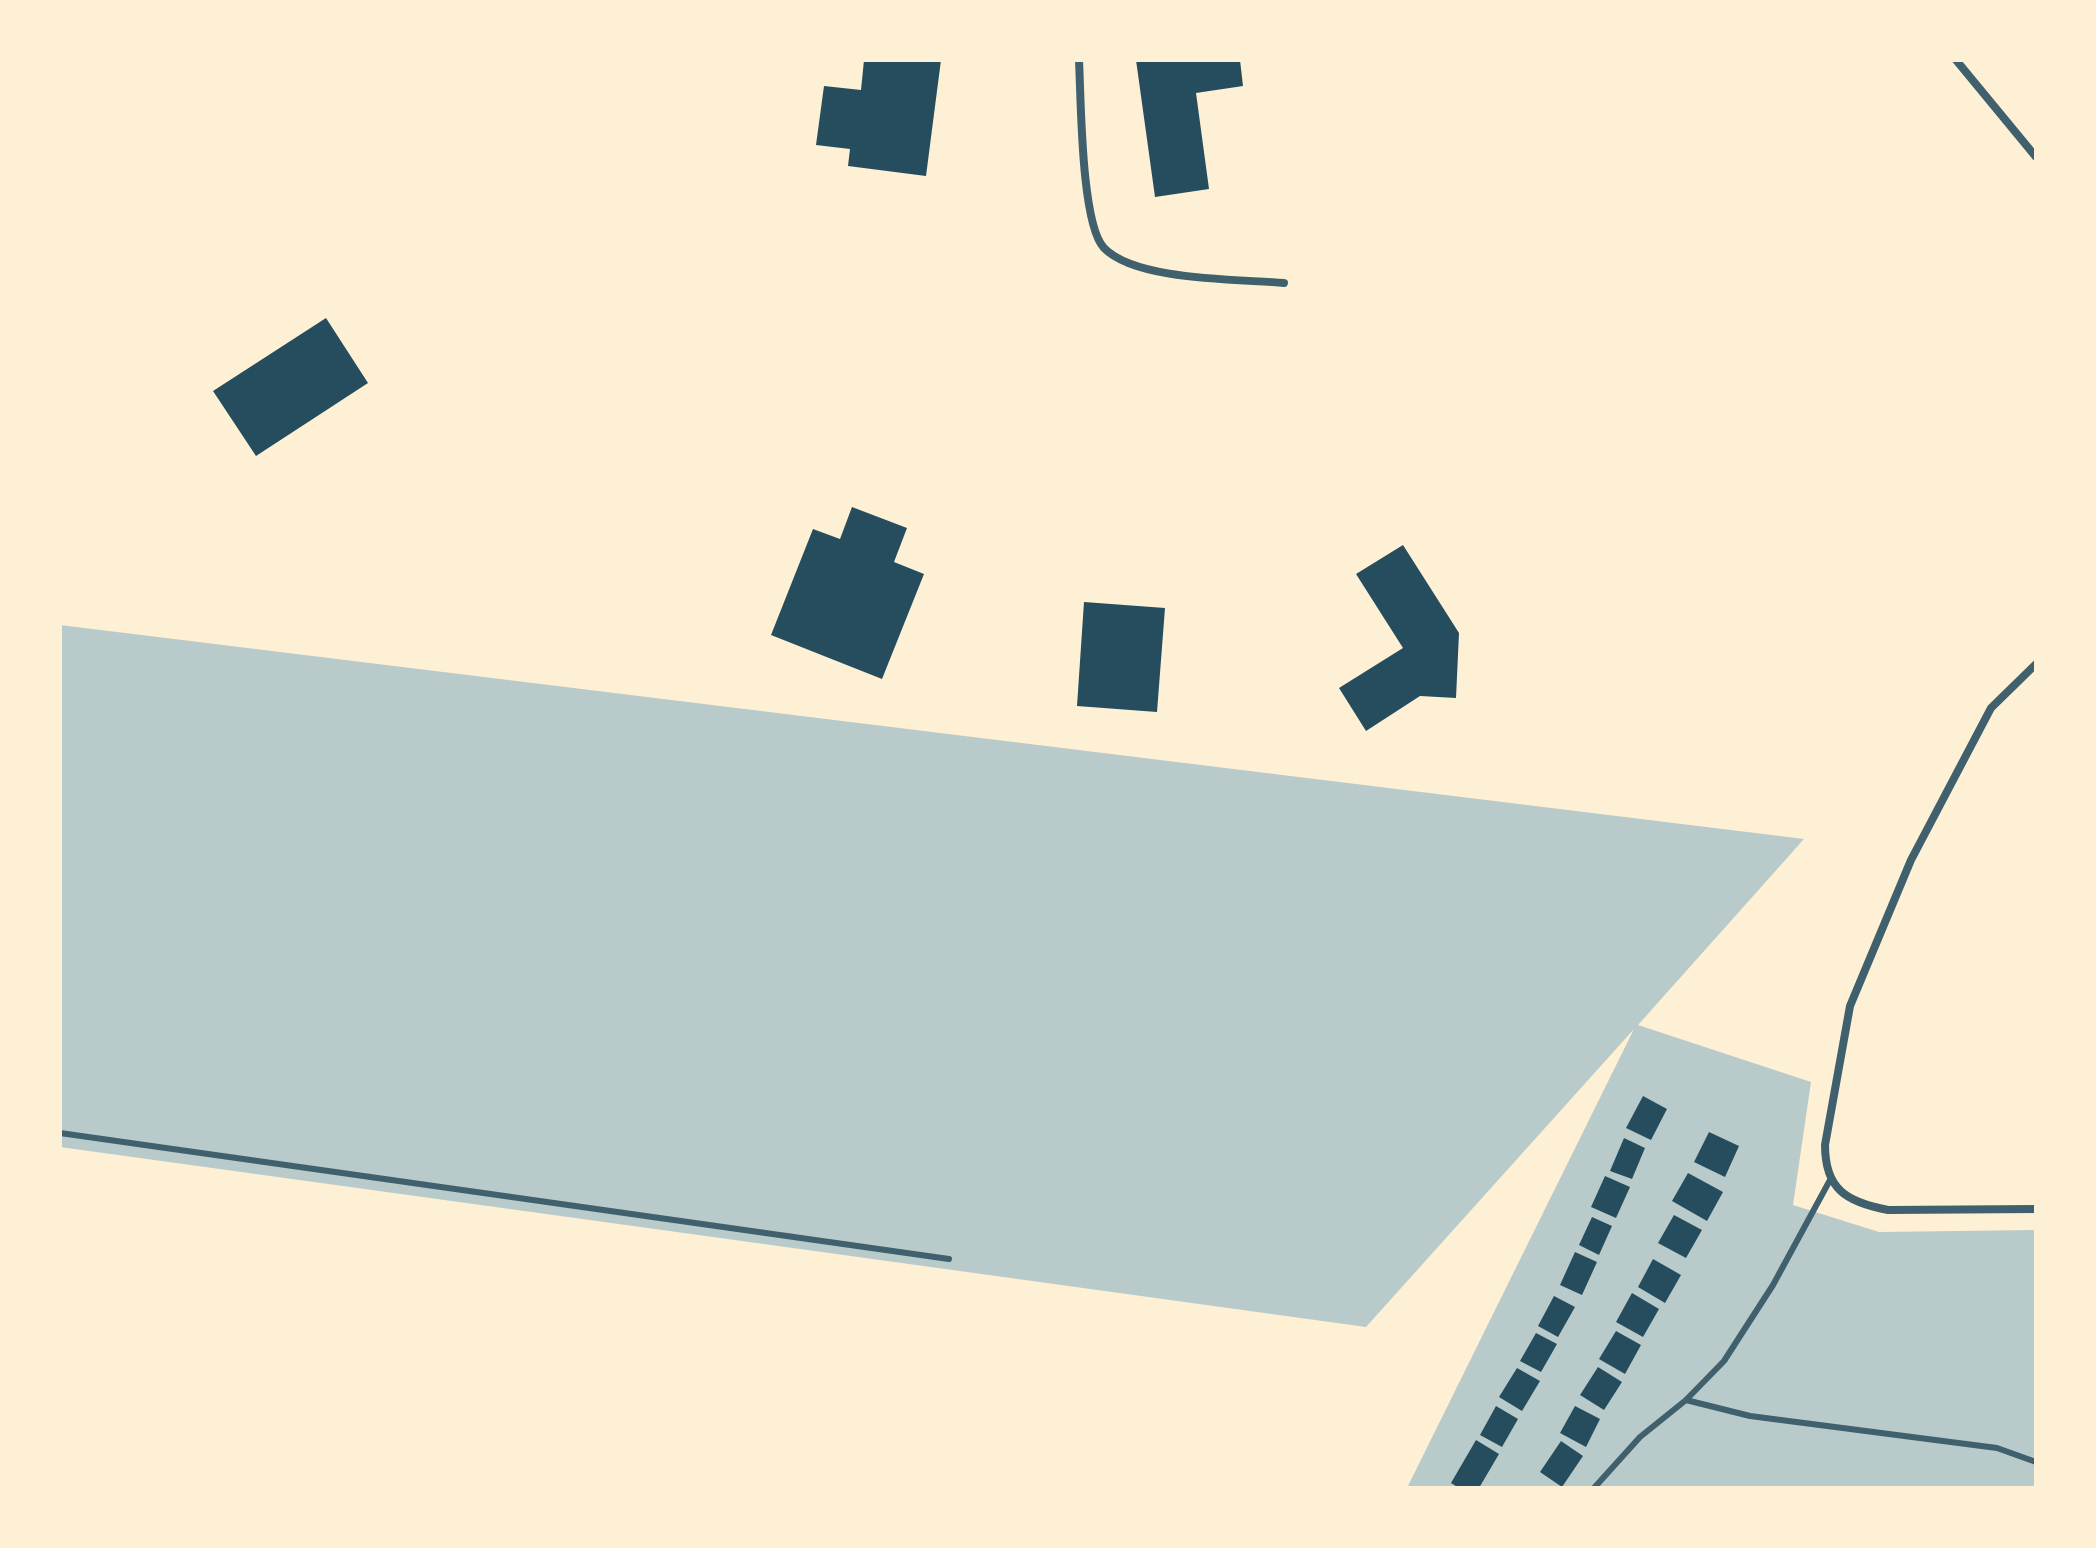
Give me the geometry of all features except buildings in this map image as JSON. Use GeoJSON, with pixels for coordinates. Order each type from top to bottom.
{"type":"FeatureCollection","features":[{"type":"Feature","properties":{"kind":"street"},"geometry":{"type":"LineString","coordinates":[[1079,60],[1089,213],[1102,247],[1123,261],[1150,269],[1284,283]]}},
{"type":"Feature","properties":{"kind":"street"},"geometry":{"type":"LineString","coordinates":[[1956,60],[2036,157]]}},
{"type":"Feature","properties":{"kind":"street"},"geometry":{"type":"LineString","coordinates":[[2036,664],[1991,708],[1911,860],[1850,1006],[1825,1145],[1830,1180],[1853,1200],[1888,1210],[2036,1209]]}},
{"type":"Feature","properties":{"kind":"lane"},"geometry":{"type":"LineString","coordinates":[[60,1133],[949,1259]]}},
{"type":"Feature","properties":{"kind":"lane"},"geometry":{"type":"LineString","coordinates":[[1594,1488],[1640,1437],[1686,1400],[1724,1361],[1773,1285],[1830,1180]]}},
{"type":"Feature","properties":{"kind":"lane"},"geometry":{"type":"LineString","coordinates":[[1686,1400],[1750,1416],[1997,1448],[2036,1462]]}},
{"type":"Feature","properties":{"kind":"shaded area"},"geometry":{"type":"Polygon","coordinates":[[[60,625],[1804,839],[1638,1025],[1811,1082],[1793,1205],[1879,1232],[2036,1230],[2036,1488],[1407,1488],[1634,1029],[1366,1327],[60,1147],[60,625]]]}}]}
